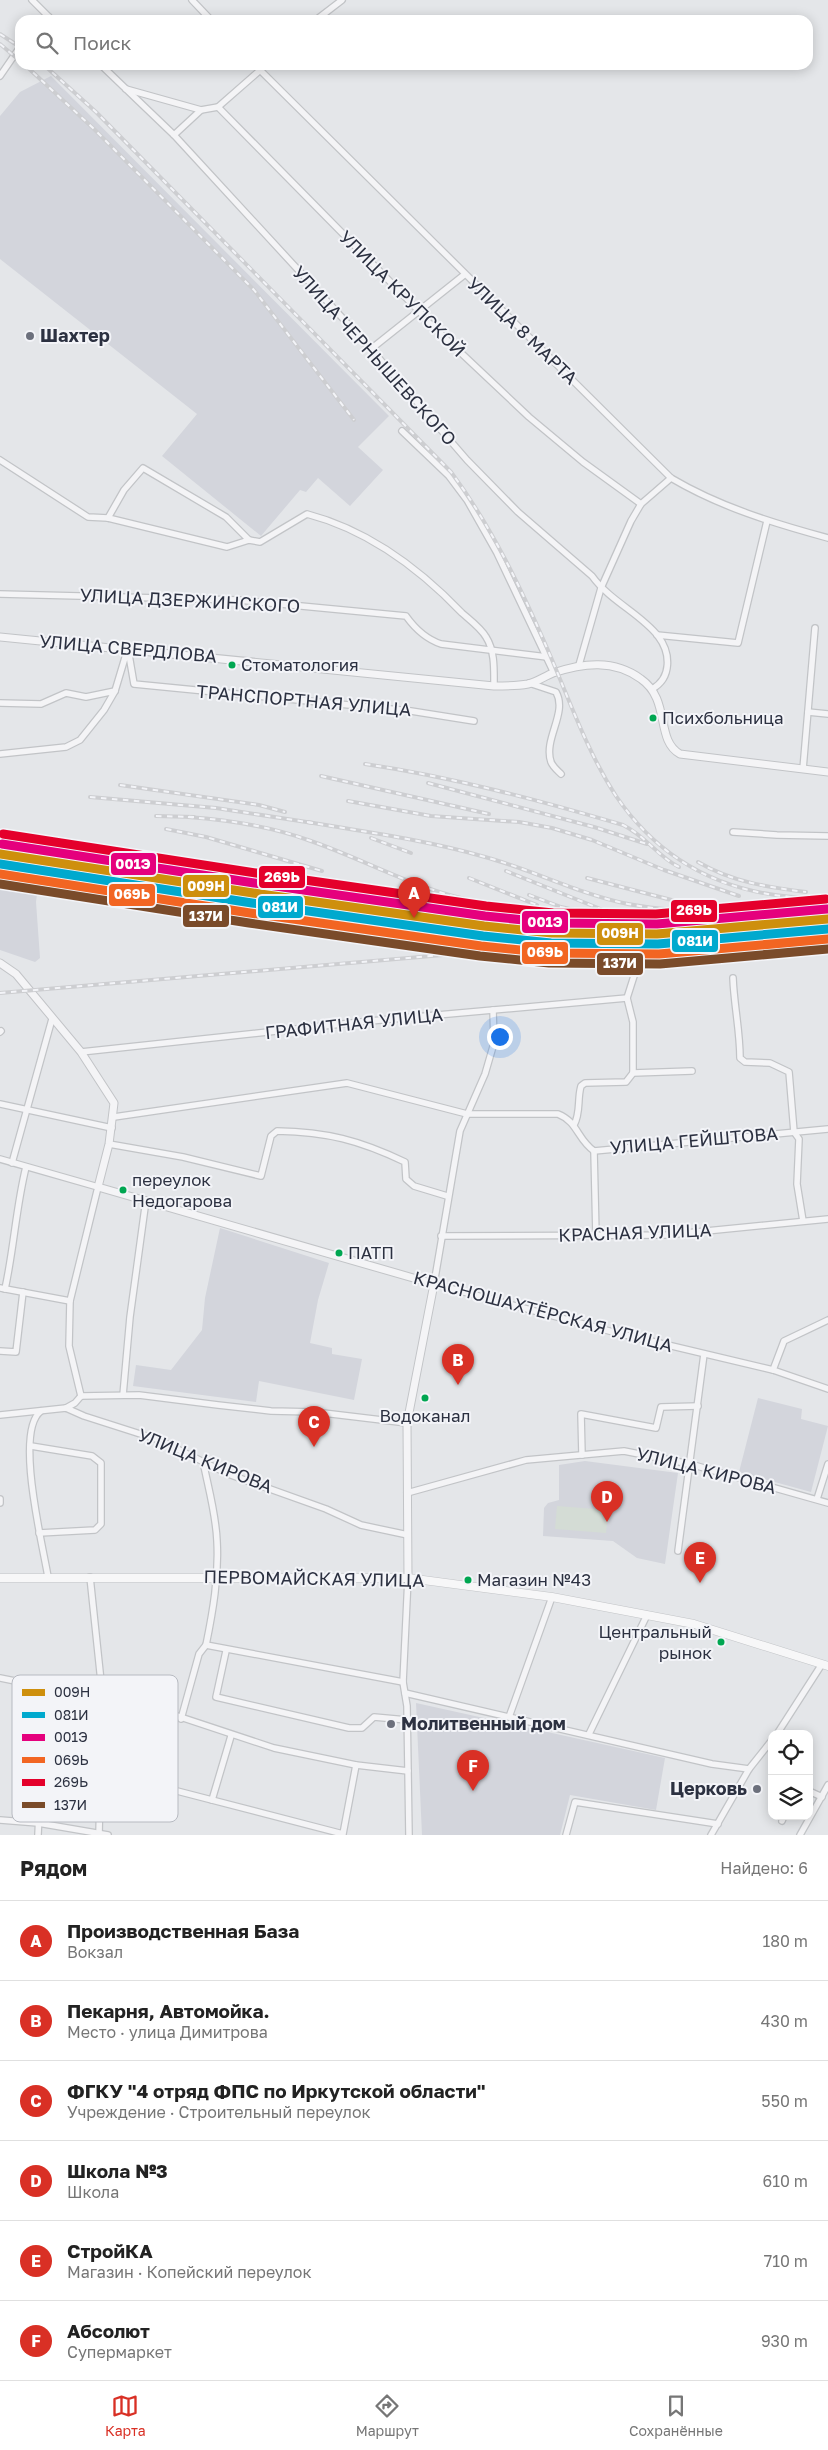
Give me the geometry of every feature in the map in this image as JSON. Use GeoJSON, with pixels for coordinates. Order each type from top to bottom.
{"type":"FeatureCollection","features":[{"type":"Feature","properties":{"kind":"main road","name":"ПЕРВОМАЙСКАЯ УЛИЦА"},"geometry":{"type":"LineString","coordinates":[[0,1578],[408,1578],[552,1598],[694,1624],[825,1665]]}},
{"type":"Feature","properties":{"kind":"street"},"geometry":{"type":"LineString","coordinates":[[32,0],[48,15]]}},
{"type":"Feature","properties":{"kind":"street"},"geometry":{"type":"LineString","coordinates":[[192,0],[206,15]]}},
{"type":"Feature","properties":{"kind":"street"},"geometry":{"type":"LineString","coordinates":[[322,15],[342,0]]}},
{"type":"Feature","properties":{"kind":"street"},"geometry":{"type":"LineString","coordinates":[[0,76],[15,54]]}},
{"type":"Feature","properties":{"kind":"street","name":"УЛИЦА ЧЕРНЫШЕВСКОГО"},"geometry":{"type":"LineString","coordinates":[[106,70],[174,135],[371,349],[467,460],[518,512],[592,576],[600,588],[657,635],[665,648],[668,670],[661,684],[652,689]]}},
{"type":"Feature","properties":{"kind":"street"},"geometry":{"type":"LineString","coordinates":[[125,88],[201,110],[218,107],[260,71]]}},
{"type":"Feature","properties":{"kind":"street","name":"УЛИЦА 8 МАРТА"},"geometry":{"type":"LineString","coordinates":[[260,71],[671,478],[697,493],[767,522],[828,538]]}},
{"type":"Feature","properties":{"kind":"street","name":"УЛИЦА КРУПСКОЙ"},"geometry":{"type":"LineString","coordinates":[[218,107],[420,312],[424,319],[529,417],[582,462],[641,504]]}},
{"type":"Feature","properties":{"kind":"street"},"geometry":{"type":"LineString","coordinates":[[174,135],[201,110]]}},
{"type":"Feature","properties":{"kind":"street"},"geometry":{"type":"LineString","coordinates":[[371,349],[420,312],[464,275]]}},
{"type":"Feature","properties":{"kind":"street"},"geometry":{"type":"LineString","coordinates":[[402,431],[450,476],[467,500],[498,554],[554,673]]}},
{"type":"Feature","properties":{"kind":"street"},"geometry":{"type":"LineString","coordinates":[[0,460],[88,516],[108,518],[227,547],[249,540],[260,542],[307,514],[342,524],[384,547],[433,582],[486,638],[494,662],[494,686]]}},
{"type":"Feature","properties":{"kind":"street"},"geometry":{"type":"LineString","coordinates":[[108,518],[124,490],[143,468],[226,518],[249,540]]}},
{"type":"Feature","properties":{"kind":"street"},"geometry":{"type":"LineString","coordinates":[[579,665],[600,588],[641,504],[671,478]]}},
{"type":"Feature","properties":{"kind":"street"},"geometry":{"type":"LineString","coordinates":[[657,635],[738,643],[767,522]]}},
{"type":"Feature","properties":{"kind":"street","name":"УЛИЦА ДЗЕРЖИНСКОГО"},"geometry":{"type":"LineString","coordinates":[[0,594],[239,600],[406,616],[414,627],[430,640],[442,644],[547,657]]}},
{"type":"Feature","properties":{"kind":"street"},"geometry":{"type":"LineString","coordinates":[[804,769],[815,628]]}},
{"type":"Feature","properties":{"kind":"street","name":"УЛИЦА СВЕРДЛОВА"},"geometry":{"type":"LineString","coordinates":[[0,637],[494,686],[529,684]]}},
{"type":"Feature","properties":{"kind":"street"},"geometry":{"type":"LineString","coordinates":[[0,754],[66,747],[80,740],[104,710],[115,691],[128,649]]}},
{"type":"Feature","properties":{"kind":"street","name":"ТРАНСПОРТНАЯ УЛИЦА"},"geometry":{"type":"LineString","coordinates":[[128,649],[134,684],[411,711],[474,721]]}},
{"type":"Feature","properties":{"kind":"street"},"geometry":{"type":"LineString","coordinates":[[529,684],[579,665],[606,665],[629,672],[652,689],[664,718],[667,741],[672,749],[680,754],[828,772]]}},
{"type":"Feature","properties":{"kind":"street"},"geometry":{"type":"LineString","coordinates":[[529,684],[556,692],[561,701],[550,754],[551,764],[561,774]]}},
{"type":"Feature","properties":{"kind":"street"},"geometry":{"type":"LineString","coordinates":[[0,703],[41,704],[66,693],[86,697],[115,691]]}},
{"type":"Feature","properties":{"kind":"street"},"geometry":{"type":"LineString","coordinates":[[808,712],[828,714]]}},
{"type":"Feature","properties":{"kind":"street"},"geometry":{"type":"LineString","coordinates":[[733,832],[828,836]]}},
{"type":"Feature","properties":{"kind":"street"},"geometry":{"type":"LineString","coordinates":[[0,963],[16,974],[81,1052],[114,1103],[114,1117],[109,1144],[70,1301],[69,1346],[81,1396]]}},
{"type":"Feature","properties":{"kind":"street"},"geometry":{"type":"LineString","coordinates":[[114,1117],[347,1083],[467,1114],[558,1114],[569,1118],[574,1125],[579,1116],[578,1096],[581,1086],[585,1083],[626,1082],[633,1073],[632,1022],[627,998],[634,976]]}},
{"type":"Feature","properties":{"kind":"street"},"geometry":{"type":"LineString","coordinates":[[733,978],[735,1012],[740,1034],[740,1058],[745,1062],[770,1063],[789,1072],[794,1132],[799,1139],[797,1184],[803,1221]]}},
{"type":"Feature","properties":{"kind":"street","name":"ГРАФИТНАЯ УЛИЦА"},"geometry":{"type":"LineString","coordinates":[[81,1052],[627,998]]}},
{"type":"Feature","properties":{"kind":"street"},"geometry":{"type":"LineString","coordinates":[[409,1835],[407,1720],[403,1682],[408,1578],[407,1423],[434,1284],[447,1196],[460,1130],[485,1074],[494,1043],[493,1010]]}},
{"type":"Feature","properties":{"kind":"street"},"geometry":{"type":"LineString","coordinates":[[12,1163],[52,1019]]}},
{"type":"Feature","properties":{"kind":"street"},"geometry":{"type":"LineString","coordinates":[[633,1073],[692,1072]]}},
{"type":"Feature","properties":{"kind":"street"},"geometry":{"type":"LineString","coordinates":[[0,1104],[112,1128]]}},
{"type":"Feature","properties":{"kind":"street","name":"УЛИЦА ГЕЙШТОВА"},"geometry":{"type":"LineString","coordinates":[[574,1125],[582,1142],[594,1151],[828,1129]]}},
{"type":"Feature","properties":{"kind":"street"},"geometry":{"type":"LineString","coordinates":[[109,1144],[183,1157],[261,1176],[271,1136],[277,1131],[330,1134],[372,1147],[404,1162],[406,1180],[414,1186],[447,1196]]}},
{"type":"Feature","properties":{"kind":"street"},"geometry":{"type":"LineString","coordinates":[[594,1151],[596,1236]]}},
{"type":"Feature","properties":{"kind":"street","name":"КРАСНОШАХТЁРСКАЯ УЛИЦА"},"geometry":{"type":"LineString","coordinates":[[0,1159],[434,1284],[773,1370],[828,1389]]}},
{"type":"Feature","properties":{"kind":"street"},"geometry":{"type":"LineString","coordinates":[[26,1167],[18,1201],[12,1259],[3,1288],[70,1301]]}},
{"type":"Feature","properties":{"kind":"street"},"geometry":{"type":"LineString","coordinates":[[123,1395],[130,1317],[146,1200]]}},
{"type":"Feature","properties":{"kind":"street","name":"КРАСНАЯ УЛИЦА"},"geometry":{"type":"LineString","coordinates":[[441,1236],[666,1235],[828,1219]]}},
{"type":"Feature","properties":{"kind":"street"},"geometry":{"type":"LineString","coordinates":[[0,1352],[16,1352],[23,1292]]}},
{"type":"Feature","properties":{"kind":"street"},"geometry":{"type":"LineString","coordinates":[[773,1370],[784,1340],[828,1320]]}},
{"type":"Feature","properties":{"kind":"street"},"geometry":{"type":"LineString","coordinates":[[678,1551],[704,1354]]}},
{"type":"Feature","properties":{"kind":"street"},"geometry":{"type":"LineString","coordinates":[[66,1408],[75,1403],[81,1396],[123,1395],[166,1397],[271,1411],[315,1412],[407,1423]]}},
{"type":"Feature","properties":{"kind":"street"},"geometry":{"type":"LineString","coordinates":[[582,1454],[580,1414],[656,1428],[661,1408],[698,1406]]}},
{"type":"Feature","properties":{"kind":"street","name":"УЛИЦА КИРОВА"},"geometry":{"type":"LineString","coordinates":[[0,1415],[66,1408],[84,1416],[158,1440],[203,1460],[228,1474],[326,1509],[361,1525],[408,1535]]}},
{"type":"Feature","properties":{"kind":"street"},"geometry":{"type":"LineString","coordinates":[[43,1410],[36,1415],[32,1422],[30,1476],[48,1577]]}},
{"type":"Feature","properties":{"kind":"street"},"geometry":{"type":"LineString","coordinates":[[31,1446],[92,1456],[101,1463],[101,1524],[95,1530],[39,1533]]}},
{"type":"Feature","properties":{"kind":"street","name":"УЛИЦА КИРОВА"},"geometry":{"type":"LineString","coordinates":[[407,1493],[526,1460],[624,1451],[690,1464],[828,1503]]}},
{"type":"Feature","properties":{"kind":"street"},"geometry":{"type":"LineString","coordinates":[[181,1719],[199,1654],[206,1645],[216,1578],[217,1542],[215,1518],[203,1460]]}},
{"type":"Feature","properties":{"kind":"street"},"geometry":{"type":"LineString","coordinates":[[817,1499],[828,1464]]}},
{"type":"Feature","properties":{"kind":"street"},"geometry":{"type":"LineString","coordinates":[[90,1577],[100,1675]]}},
{"type":"Feature","properties":{"kind":"street"},"geometry":{"type":"LineString","coordinates":[[509,1716],[552,1598]]}},
{"type":"Feature","properties":{"kind":"street"},"geometry":{"type":"LineString","coordinates":[[589,1734],[647,1615]]}},
{"type":"Feature","properties":{"kind":"street"},"geometry":{"type":"LineString","coordinates":[[206,1645],[226,1651],[403,1682]]}},
{"type":"Feature","properties":{"kind":"street"},"geometry":{"type":"LineString","coordinates":[[226,1651],[216,1697],[349,1728],[362,1728],[374,1717],[407,1720]]}},
{"type":"Feature","properties":{"kind":"street"},"geometry":{"type":"LineString","coordinates":[[780,1730],[825,1665]]}},
{"type":"Feature","properties":{"kind":"street"},"geometry":{"type":"LineString","coordinates":[[405,1693],[589,1734],[712,1764],[749,1769]]}},
{"type":"Feature","properties":{"kind":"street"},"geometry":{"type":"LineString","coordinates":[[178,1718],[274,1748],[356,1765],[408,1771]]}},
{"type":"Feature","properties":{"kind":"street"},"geometry":{"type":"LineString","coordinates":[[212,1800],[231,1736]]}},
{"type":"Feature","properties":{"kind":"street"},"geometry":{"type":"LineString","coordinates":[[711,1835],[749,1769],[768,1745]]}},
{"type":"Feature","properties":{"kind":"street"},"geometry":{"type":"LineString","coordinates":[[178,1791],[344,1834],[356,1765]]}},
{"type":"Feature","properties":{"kind":"street"},"geometry":{"type":"LineString","coordinates":[[800,1835],[824,1797],[828,1785]]}},
{"type":"Feature","properties":{"kind":"street"},"geometry":{"type":"LineString","coordinates":[[566,1835],[575,1802],[718,1824]]}},
{"type":"Feature","properties":{"kind":"street"},"geometry":{"type":"LineString","coordinates":[[19,1822],[108,1835]]}},
{"type":"Feature","properties":{"kind":"street"},"geometry":{"type":"LineString","coordinates":[[38,1824],[38,1835]]}},
{"type":"Feature","properties":{"kind":"shaded area"},"geometry":{"type":"Polygon","coordinates":[[[51,76],[389,416],[358,447],[383,470],[350,506],[318,478],[306,492],[300,490],[261,536],[162,456],[197,414],[0,259],[0,116],[20,92],[51,76]]]}},
{"type":"Feature","properties":{"kind":"shaded area"},"geometry":{"type":"Polygon","coordinates":[[[0,872],[39,879],[36,902],[40,958],[35,962],[0,950],[0,872]]]}},
{"type":"Feature","properties":{"kind":"shaded area"},"geometry":{"type":"Polygon","coordinates":[[[220,1228],[329,1263],[318,1300],[310,1343],[332,1348],[332,1354],[362,1359],[354,1400],[259,1381],[256,1402],[133,1386],[136,1365],[171,1370],[202,1330],[205,1298],[220,1228]]]}},
{"type":"Feature","properties":{"kind":"shaded area"},"geometry":{"type":"Polygon","coordinates":[[[758,1398],[802,1409],[801,1419],[828,1426],[811,1492],[739,1472],[758,1398]]]}},
{"type":"Feature","properties":{"kind":"shaded area"},"geometry":{"type":"Polygon","coordinates":[[[585,1461],[678,1473],[665,1564],[637,1558],[613,1541],[543,1536],[544,1508],[548,1503],[559,1500],[559,1465],[585,1461]]]}},
{"type":"Feature","properties":{"kind":"shaded area"},"geometry":{"type":"Polygon","coordinates":[[[557,1506],[608,1510],[606,1533],[555,1529],[557,1506]]]}},
{"type":"Feature","properties":{"kind":"shaded area"},"geometry":{"type":"Polygon","coordinates":[[[416,1703],[665,1758],[656,1810],[570,1795],[560,1835],[422,1835],[416,1703]]]}},
{"type":"Feature","properties":{"kind":"railway"},"geometry":{"type":"LineString","coordinates":[[0,34],[15,44]]}},
{"type":"Feature","properties":{"kind":"railway"},"geometry":{"type":"LineString","coordinates":[[0,44],[15,57]]}},
{"type":"Feature","properties":{"kind":"railway"},"geometry":{"type":"LineString","coordinates":[[30,70],[94,129],[254,290],[354,420]]}},
{"type":"Feature","properties":{"kind":"railway"},"geometry":{"type":"LineString","coordinates":[[50,70],[96,112],[451,472],[480,515],[506,560],[540,631],[580,727],[597,762],[616,796],[636,822],[658,844],[682,862],[708,876],[736,886],[765,893],[796,897],[828,898]]}},
{"type":"Feature","properties":{"kind":"railway"},"geometry":{"type":"LineString","coordinates":[[365,764],[398,769],[495,790],[623,825],[639,835],[671,863],[679,867]]}},
{"type":"Feature","properties":{"kind":"railway"},"geometry":{"type":"LineString","coordinates":[[321,776],[489,814]]}},
{"type":"Feature","properties":{"kind":"railway"},"geometry":{"type":"LineString","coordinates":[[428,783],[594,827],[647,844]]}},
{"type":"Feature","properties":{"kind":"railway"},"geometry":{"type":"LineString","coordinates":[[120,785],[259,805],[285,812]]}},
{"type":"Feature","properties":{"kind":"railway"},"geometry":{"type":"LineString","coordinates":[[90,797],[216,808],[313,823]]}},
{"type":"Feature","properties":{"kind":"railway"},"geometry":{"type":"LineString","coordinates":[[348,801],[431,816],[519,822],[552,828],[592,840],[664,870],[739,896]]}},
{"type":"Feature","properties":{"kind":"railway"},"geometry":{"type":"LineString","coordinates":[[156,816],[194,817]]}},
{"type":"Feature","properties":{"kind":"railway"},"geometry":{"type":"LineString","coordinates":[[188,817],[249,824],[293,835],[328,847],[424,887],[465,899]]}},
{"type":"Feature","properties":{"kind":"railway"},"geometry":{"type":"LineString","coordinates":[[307,822],[396,837],[463,851],[503,862],[610,900],[652,908],[702,912],[754,912],[828,908]]}},
{"type":"Feature","properties":{"kind":"railway"},"geometry":{"type":"LineString","coordinates":[[166,829],[206,837],[322,871]]}},
{"type":"Feature","properties":{"kind":"railway"},"geometry":{"type":"LineString","coordinates":[[371,838],[411,853]]}},
{"type":"Feature","properties":{"kind":"railway"},"geometry":{"type":"LineString","coordinates":[[698,862],[737,879],[764,886],[806,892]]}},
{"type":"Feature","properties":{"kind":"railway"},"geometry":{"type":"LineString","coordinates":[[506,871],[603,910],[667,922]]}},
{"type":"Feature","properties":{"kind":"railway"},"geometry":{"type":"LineString","coordinates":[[469,878],[537,905]]}},
{"type":"Feature","properties":{"kind":"railway"},"geometry":{"type":"LineString","coordinates":[[587,878],[683,903]]}},
{"type":"Feature","properties":{"kind":"railway"},"geometry":{"type":"LineString","coordinates":[[529,895],[561,907],[605,917]]}},
{"type":"Feature","properties":{"kind":"railway"},"geometry":{"type":"LineString","coordinates":[[0,993],[512,949],[600,953],[706,951],[828,941]]}},
{"type":"Feature","properties":{"kind":"railway"},"geometry":{"type":"LineString","coordinates":[[791,950],[828,951]]}},
{"type":"Feature","properties":{"kind":"transit line","name":"269Ь"},"geometry":{"type":"LineString","coordinates":[[3,834],[256,873],[486,906],[553,913],[656,914],[826,899]]}},
{"type":"Feature","properties":{"kind":"transit line","name":"001Э"},"geometry":{"type":"LineString","coordinates":[[2,844],[254,883],[485,916],[553,923],[657,924],[827,909]]}},
{"type":"Feature","properties":{"kind":"transit line","name":"009Н"},"geometry":{"type":"LineString","coordinates":[[0,854],[253,893],[484,926],[552,933],[657,934],[828,919]]}},
{"type":"Feature","properties":{"kind":"transit line","name":"081И"},"geometry":{"type":"LineString","coordinates":[[0,864],[252,903],[483,936],[551,943],[658,944],[828,929]]}},
{"type":"Feature","properties":{"kind":"transit line","name":"069Ь"},"geometry":{"type":"LineString","coordinates":[[0,874],[250,913],[481,946],[550,953],[659,954],[828,939]]}},
{"type":"Feature","properties":{"kind":"transit line","name":"137И"},"geometry":{"type":"LineString","coordinates":[[0,884],[249,923],[480,956],[549,963],[660,964],[828,949]]}},
{"type":"Feature","properties":{"kind":"place","name":"Шахтер"},"geometry":{"type":"Point","coordinates":[30,336]}},
{"type":"Feature","properties":{"kind":"place","name":"Стоматология"},"geometry":{"type":"Point","coordinates":[232,665]}},
{"type":"Feature","properties":{"kind":"place","name":"Психбольница"},"geometry":{"type":"Point","coordinates":[653,718]}},
{"type":"Feature","properties":{"kind":"place","name":"Производственная База"},"geometry":{"type":"Point","coordinates":[414,918]}},
{"type":"Feature","properties":{"kind":"place","name":"переулок Недогарова"},"geometry":{"type":"Point","coordinates":[123,1190]}},
{"type":"Feature","properties":{"kind":"place","name":"ПАТП"},"geometry":{"type":"Point","coordinates":[339,1253]}},
{"type":"Feature","properties":{"kind":"place","name":"Пекарня, Автомойка."},"geometry":{"type":"Point","coordinates":[458,1385]}},
{"type":"Feature","properties":{"kind":"place","name":"Водоканал"},"geometry":{"type":"Point","coordinates":[425,1398]}},
{"type":"Feature","properties":{"kind":"place","name":"ФГКУ \"4 отряд ФПС по Иркутской области\""},"geometry":{"type":"Point","coordinates":[314,1447]}},
{"type":"Feature","properties":{"kind":"place","name":"Школа №3"},"geometry":{"type":"Point","coordinates":[607,1522]}},
{"type":"Feature","properties":{"kind":"place","name":"Магазин №43"},"geometry":{"type":"Point","coordinates":[468,1580]}},
{"type":"Feature","properties":{"kind":"place","name":"СтройКА"},"geometry":{"type":"Point","coordinates":[700,1583]}},
{"type":"Feature","properties":{"kind":"place","name":"Центральный рынок"},"geometry":{"type":"Point","coordinates":[721,1642]}},
{"type":"Feature","properties":{"kind":"place","name":"Молитвенный дом"},"geometry":{"type":"Point","coordinates":[391,1724]}},
{"type":"Feature","properties":{"kind":"place","name":"Церковь"},"geometry":{"type":"Point","coordinates":[757,1789]}},
{"type":"Feature","properties":{"kind":"place","name":"Абсолют"},"geometry":{"type":"Point","coordinates":[473,1791]}}]}
